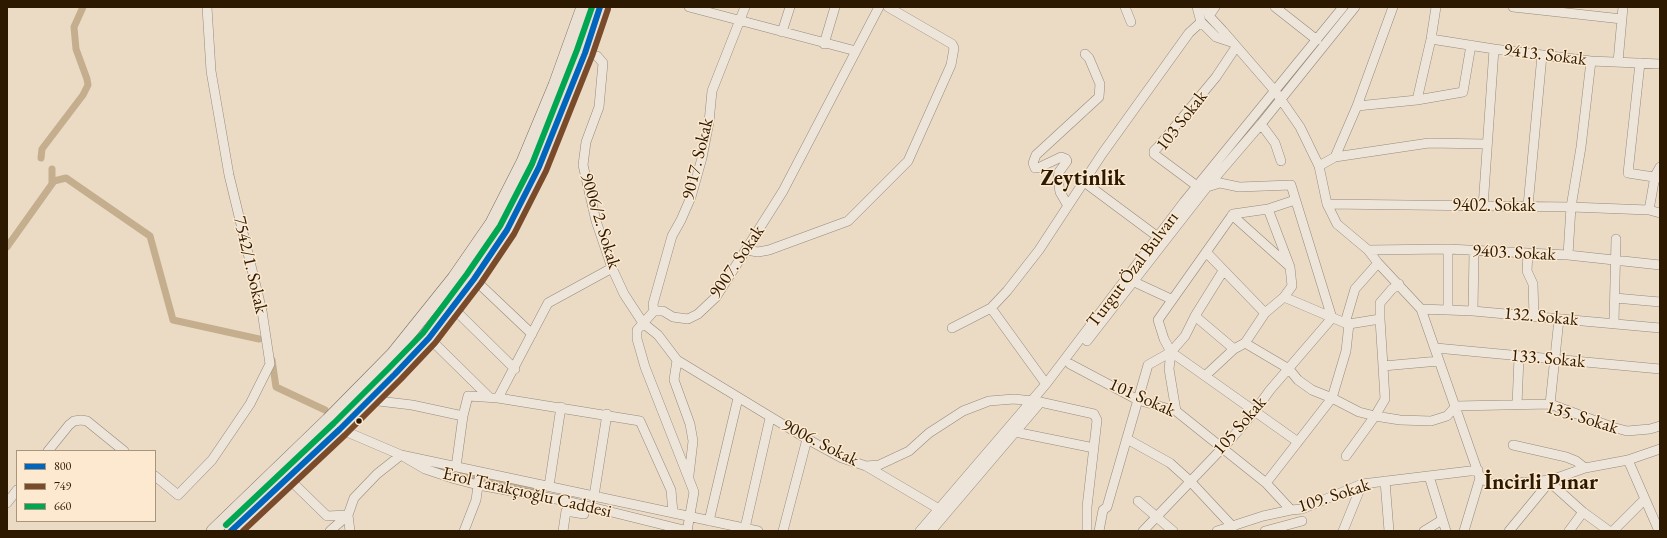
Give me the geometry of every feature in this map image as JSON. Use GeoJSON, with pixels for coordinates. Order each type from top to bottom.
{"type":"FeatureCollection","features":[{"type":"Feature","properties":{"kind":"highway"},"geometry":{"type":"LineString","coordinates":[[213,531],[328,420],[393,354],[454,278],[492,223],[523,162],[555,85],[583,7]]}},
{"type":"Feature","properties":{"kind":"highway"},"geometry":{"type":"LineString","coordinates":[[231,531],[370,400],[428,338],[453,308],[474,279],[507,230],[539,167],[585,53],[600,7]]}},
{"type":"Feature","properties":{"kind":"street","name":"7542/1. Sokak"},"geometry":{"type":"LineString","coordinates":[[156,477],[178,495],[216,454],[250,404],[270,364],[262,311],[229,175],[211,71],[207,7]]}},
{"type":"Feature","properties":{"kind":"street"},"geometry":{"type":"LineString","coordinates":[[689,7],[703,9],[741,22],[856,51]]}},
{"type":"Feature","properties":{"kind":"street","name":"9017. Sokak"},"geometry":{"type":"LineString","coordinates":[[654,312],[653,304],[672,236],[691,197],[702,158],[709,122],[712,91],[728,48],[741,22],[745,7]]}},
{"type":"Feature","properties":{"kind":"street"},"geometry":{"type":"LineString","coordinates":[[782,32],[790,7]]}},
{"type":"Feature","properties":{"kind":"street"},"geometry":{"type":"LineString","coordinates":[[824,44],[835,7]]}},
{"type":"Feature","properties":{"kind":"street","name":"9007. Sokak"},"geometry":{"type":"LineString","coordinates":[[654,312],[663,312],[673,317],[688,319],[698,314],[716,297],[783,191],[879,7]]}},
{"type":"Feature","properties":{"kind":"street"},"geometry":{"type":"LineString","coordinates":[[746,250],[758,252],[769,250],[848,221],[908,160],[952,65],[954,48],[952,44],[888,7]]}},
{"type":"Feature","properties":{"kind":"street"},"geometry":{"type":"LineString","coordinates":[[1125,7],[1131,22]]}},
{"type":"Feature","properties":{"kind":"street"},"geometry":{"type":"LineString","coordinates":[[1197,7],[1205,15],[1216,37],[1234,45],[1278,95],[1300,127],[1319,166],[1327,204],[1337,224],[1368,250],[1378,263],[1421,309],[1436,348],[1439,362],[1456,406],[1479,474],[1464,531]]}},
{"type":"Feature","properties":{"kind":"street"},"geometry":{"type":"LineString","coordinates":[[952,328],[991,308],[1007,292],[1039,250],[1102,154],[1189,33],[1205,15],[1216,7]]}},
{"type":"Feature","properties":{"kind":"street"},"geometry":{"type":"LineString","coordinates":[[1275,7],[1317,40]]}},
{"type":"Feature","properties":{"kind":"street","name":"Turgut Özal Bulvarı"},"geometry":{"type":"LineString","coordinates":[[920,531],[1070,364],[1130,280],[1158,236],[1261,124],[1278,95],[1317,40],[1343,7]]}},
{"type":"Feature","properties":{"kind":"street","name":"Turgut Özal Bulvarı"},"geometry":{"type":"LineString","coordinates":[[931,531],[1015,432],[1036,402],[1046,384],[1130,280],[1202,187],[1278,95],[1355,7]]}},
{"type":"Feature","properties":{"kind":"street"},"geometry":{"type":"LineString","coordinates":[[1335,157],[1357,106],[1393,7]]}},
{"type":"Feature","properties":{"kind":"street"},"geometry":{"type":"LineString","coordinates":[[1417,100],[1431,39],[1436,7]]}},
{"type":"Feature","properties":{"kind":"street"},"geometry":{"type":"LineString","coordinates":[[1513,7],[1622,19]]}},
{"type":"Feature","properties":{"kind":"street"},"geometry":{"type":"LineString","coordinates":[[1618,62],[1623,7]]}},
{"type":"Feature","properties":{"kind":"street","name":"9413. Sokak"},"geometry":{"type":"LineString","coordinates":[[1431,39],[1494,49],[1591,61],[1660,64]]}},
{"type":"Feature","properties":{"kind":"street","name":"103 Sokak"},"geometry":{"type":"LineString","coordinates":[[1202,187],[1154,154],[1154,151],[1216,77],[1234,45]]}},
{"type":"Feature","properties":{"kind":"street"},"geometry":{"type":"LineString","coordinates":[[1357,106],[1417,100],[1463,92],[1470,45]]}},
{"type":"Feature","properties":{"kind":"street"},"geometry":{"type":"LineString","coordinates":[[1483,207],[1494,49]]}},
{"type":"Feature","properties":{"kind":"street","name":"9006/2. Sokak"},"geometry":{"type":"LineString","coordinates":[[585,53],[597,56],[604,63],[599,107],[586,142],[583,165],[596,221],[612,268],[624,294],[643,323],[658,336],[677,360]]}},
{"type":"Feature","properties":{"kind":"street"},"geometry":{"type":"LineString","coordinates":[[1068,206],[1060,192],[1058,179],[1059,172],[1067,161],[1066,159],[1057,159],[1038,168],[1035,168],[1033,163],[1036,155],[1099,96],[1100,84],[1089,58],[1085,54]]}},
{"type":"Feature","properties":{"kind":"street"},"geometry":{"type":"LineString","coordinates":[[1528,206],[1542,55]]}},
{"type":"Feature","properties":{"kind":"street"},"geometry":{"type":"LineString","coordinates":[[1568,255],[1571,207],[1581,147],[1591,61]]}},
{"type":"Feature","properties":{"kind":"street"},"geometry":{"type":"LineString","coordinates":[[1640,63],[1628,173],[1658,177]]}},
{"type":"Feature","properties":{"kind":"street"},"geometry":{"type":"LineString","coordinates":[[1261,124],[1275,143],[1281,161]]}},
{"type":"Feature","properties":{"kind":"street"},"geometry":{"type":"LineString","coordinates":[[1319,166],[1335,157],[1429,143],[1488,144]]}},
{"type":"Feature","properties":{"kind":"street"},"geometry":{"type":"LineString","coordinates":[[1649,210],[1660,166]]}},
{"type":"Feature","properties":{"kind":"street"},"geometry":{"type":"LineString","coordinates":[[1084,182],[1158,236]]}},
{"type":"Feature","properties":{"kind":"street"},"geometry":{"type":"LineString","coordinates":[[1202,187],[1220,183],[1240,187],[1291,185],[1332,318]]}},
{"type":"Feature","properties":{"kind":"street"},"geometry":{"type":"LineString","coordinates":[[1295,200],[1268,209],[1232,215],[1171,299],[1158,320],[1164,339],[1171,352],[1298,442]]}},
{"type":"Feature","properties":{"kind":"street","name":"9402. Sokak"},"geometry":{"type":"LineString","coordinates":[[1327,204],[1571,207],[1649,210],[1660,213]]}},
{"type":"Feature","properties":{"kind":"street"},"geometry":{"type":"LineString","coordinates":[[1205,376],[1234,350],[1245,343],[1265,313],[1284,297],[1292,286],[1290,267],[1268,209]]}},
{"type":"Feature","properties":{"kind":"street"},"geometry":{"type":"LineString","coordinates":[[1232,215],[1290,267]]}},
{"type":"Feature","properties":{"kind":"street"},"geometry":{"type":"LineString","coordinates":[[1614,323],[1616,239]]}},
{"type":"Feature","properties":{"kind":"street"},"geometry":{"type":"LineString","coordinates":[[1448,249],[1448,309]]}},
{"type":"Feature","properties":{"kind":"street","name":"9403. Sokak"},"geometry":{"type":"LineString","coordinates":[[1368,250],[1448,249],[1568,255],[1660,265]]}},
{"type":"Feature","properties":{"kind":"street"},"geometry":{"type":"LineString","coordinates":[[1473,311],[1474,251]]}},
{"type":"Feature","properties":{"kind":"street"},"geometry":{"type":"LineString","coordinates":[[1206,252],[1265,313]]}},
{"type":"Feature","properties":{"kind":"street"},"geometry":{"type":"LineString","coordinates":[[1528,254],[1526,271],[1533,284],[1534,316]]}},
{"type":"Feature","properties":{"kind":"street"},"geometry":{"type":"LineString","coordinates":[[1266,483],[1332,398],[1346,351],[1347,323],[1355,289],[1378,263]]}},
{"type":"Feature","properties":{"kind":"street"},"geometry":{"type":"LineString","coordinates":[[498,398],[515,369],[548,303],[612,268]]}},
{"type":"Feature","properties":{"kind":"street"},"geometry":{"type":"LineString","coordinates":[[1099,531],[1103,510],[1107,507],[1148,365],[1171,352],[1185,336],[1223,271]]}},
{"type":"Feature","properties":{"kind":"street"},"geometry":{"type":"LineString","coordinates":[[474,279],[532,334]]}},
{"type":"Feature","properties":{"kind":"street"},"geometry":{"type":"LineString","coordinates":[[1130,280],[1171,299]]}},
{"type":"Feature","properties":{"kind":"street"},"geometry":{"type":"LineString","coordinates":[[1346,456],[1376,416],[1385,399],[1380,303],[1392,289],[1399,284]]}},
{"type":"Feature","properties":{"kind":"street"},"geometry":{"type":"LineString","coordinates":[[1284,297],[1347,323],[1380,319]]}},
{"type":"Feature","properties":{"kind":"street"},"geometry":{"type":"LineString","coordinates":[[1615,298],[1660,302]]}},
{"type":"Feature","properties":{"kind":"street"},"geometry":{"type":"LineString","coordinates":[[453,308],[515,369]]}},
{"type":"Feature","properties":{"kind":"street"},"geometry":{"type":"LineString","coordinates":[[991,308],[1046,384]]}},
{"type":"Feature","properties":{"kind":"street","name":"132. Sokak"},"geometry":{"type":"LineString","coordinates":[[1421,309],[1448,309],[1660,328]]}},
{"type":"Feature","properties":{"kind":"street"},"geometry":{"type":"LineString","coordinates":[[654,312],[638,330],[638,339],[645,367],[694,492],[688,531]]}},
{"type":"Feature","properties":{"kind":"street"},"geometry":{"type":"LineString","coordinates":[[1196,316],[1234,350]]}},
{"type":"Feature","properties":{"kind":"street","name":"105 Sokak"},"geometry":{"type":"LineString","coordinates":[[1143,531],[1158,517],[1254,412],[1270,390],[1332,318]]}},
{"type":"Feature","properties":{"kind":"street"},"geometry":{"type":"LineString","coordinates":[[1550,404],[1559,319]]}},
{"type":"Feature","properties":{"kind":"street"},"geometry":{"type":"LineString","coordinates":[[428,338],[489,397]]}},
{"type":"Feature","properties":{"kind":"street"},"geometry":{"type":"LineString","coordinates":[[1245,343],[1289,369],[1298,380],[1312,390],[1332,398],[1359,412],[1400,420],[1431,421],[1447,416],[1456,406]]}},
{"type":"Feature","properties":{"kind":"street","name":"133. Sokak"},"geometry":{"type":"LineString","coordinates":[[1436,348],[1518,357],[1660,369]]}},
{"type":"Feature","properties":{"kind":"street"},"geometry":{"type":"LineString","coordinates":[[1171,352],[1169,369],[1176,412]]}},
{"type":"Feature","properties":{"kind":"street"},"geometry":{"type":"LineString","coordinates":[[1517,405],[1518,357]]}},
{"type":"Feature","properties":{"kind":"street"},"geometry":{"type":"LineString","coordinates":[[677,360],[674,380],[690,424],[693,441],[689,476]]}},
{"type":"Feature","properties":{"kind":"street","name":"9006. Sokak"},"geometry":{"type":"LineString","coordinates":[[677,360],[770,418],[807,439],[842,458],[866,466],[879,465],[909,451],[929,433],[970,409],[989,401],[1014,399],[1094,414],[1097,420],[1094,448]]}},
{"type":"Feature","properties":{"kind":"street"},"geometry":{"type":"LineString","coordinates":[[1383,366],[1439,362]]}},
{"type":"Feature","properties":{"kind":"street","name":"101 Sokak"},"geometry":{"type":"LineString","coordinates":[[1070,364],[1138,400],[1176,412],[1266,483],[1291,510]]}},
{"type":"Feature","properties":{"kind":"street"},"geometry":{"type":"LineString","coordinates":[[456,467],[463,416],[468,396],[498,398],[607,414],[640,421],[671,490],[673,513]]}},
{"type":"Feature","properties":{"kind":"street"},"geometry":{"type":"LineString","coordinates":[[710,521],[738,398]]}},
{"type":"Feature","properties":{"kind":"street"},"geometry":{"type":"LineString","coordinates":[[370,400],[412,406],[463,416]]}},
{"type":"Feature","properties":{"kind":"street","name":"135. Sokak"},"geometry":{"type":"LineString","coordinates":[[1456,406],[1550,404],[1627,431],[1650,429],[1660,426]]}},
{"type":"Feature","properties":{"kind":"street"},"geometry":{"type":"LineString","coordinates":[[549,486],[561,407]]}},
{"type":"Feature","properties":{"kind":"street"},"geometry":{"type":"LineString","coordinates":[[594,496],[607,414]]}},
{"type":"Feature","properties":{"kind":"street"},"geometry":{"type":"LineString","coordinates":[[745,528],[770,418]]}},
{"type":"Feature","properties":{"kind":"street"},"geometry":{"type":"LineString","coordinates":[[50,448],[69,425],[74,421],[81,420],[87,421],[123,450]]}},
{"type":"Feature","properties":{"kind":"street","name":"Erol Tarakçıoğlu Caddesi"},"geometry":{"type":"LineString","coordinates":[[328,420],[340,429],[401,455],[425,469],[478,485],[586,506],[688,531]]}},
{"type":"Feature","properties":{"kind":"street"},"geometry":{"type":"LineString","coordinates":[[1015,432],[1094,448],[1087,506],[1087,531]]}},
{"type":"Feature","properties":{"kind":"street"},"geometry":{"type":"LineString","coordinates":[[783,531],[807,439]]}},
{"type":"Feature","properties":{"kind":"street"},"geometry":{"type":"LineString","coordinates":[[1127,439],[1170,463],[1190,481],[1233,527]]}},
{"type":"Feature","properties":{"kind":"street"},"geometry":{"type":"LineString","coordinates":[[1512,445],[1566,457],[1576,461],[1585,468]]}},
{"type":"Feature","properties":{"kind":"street"},"geometry":{"type":"LineString","coordinates":[[1479,474],[1494,485],[1551,480],[1585,468],[1628,460],[1660,449]]}},
{"type":"Feature","properties":{"kind":"street"},"geometry":{"type":"LineString","coordinates":[[350,531],[348,515],[354,498],[377,474],[401,455],[758,531]]}},
{"type":"Feature","properties":{"kind":"street"},"geometry":{"type":"LineString","coordinates":[[1628,460],[1659,531]]}},
{"type":"Feature","properties":{"kind":"street"},"geometry":{"type":"LineString","coordinates":[[866,466],[939,509]]}},
{"type":"Feature","properties":{"kind":"street"},"geometry":{"type":"LineString","coordinates":[[464,531],[476,500],[480,472]]}},
{"type":"Feature","properties":{"kind":"street","name":"109. Sokak"},"geometry":{"type":"LineString","coordinates":[[1217,531],[1264,516],[1302,509],[1362,484],[1429,476],[1479,474]]}},
{"type":"Feature","properties":{"kind":"street"},"geometry":{"type":"LineString","coordinates":[[1429,476],[1446,531]]}},
{"type":"Feature","properties":{"kind":"street"},"geometry":{"type":"LineString","coordinates":[[288,478],[328,516],[348,515]]}},
{"type":"Feature","properties":{"kind":"street"},"geometry":{"type":"LineString","coordinates":[[1551,480],[1554,486],[1583,512],[1609,531]]}},
{"type":"Feature","properties":{"kind":"street"},"geometry":{"type":"LineString","coordinates":[[1509,531],[1551,480]]}},
{"type":"Feature","properties":{"kind":"street"},"geometry":{"type":"LineString","coordinates":[[1385,481],[1389,531]]}},
{"type":"Feature","properties":{"kind":"street"},"geometry":{"type":"LineString","coordinates":[[1343,531],[1362,484]]}},
{"type":"Feature","properties":{"kind":"street"},"geometry":{"type":"LineString","coordinates":[[7,503],[16,491]]}},
{"type":"Feature","properties":{"kind":"street"},"geometry":{"type":"LineString","coordinates":[[1613,531],[1645,499]]}},
{"type":"Feature","properties":{"kind":"street"},"geometry":{"type":"LineString","coordinates":[[1138,501],[1173,531]]}},
{"type":"Feature","properties":{"kind":"street"},"geometry":{"type":"LineString","coordinates":[[563,531],[566,511],[584,514],[586,506]]}},
{"type":"Feature","properties":{"kind":"street"},"geometry":{"type":"LineString","coordinates":[[1087,506],[1103,510]]}},
{"type":"Feature","properties":{"kind":"street"},"geometry":{"type":"LineString","coordinates":[[1302,509],[1302,531]]}},
{"type":"Feature","properties":{"kind":"street"},"geometry":{"type":"LineString","coordinates":[[1569,531],[1583,512]]}},
{"type":"Feature","properties":{"kind":"street"},"geometry":{"type":"LineString","coordinates":[[330,531],[348,515]]}},
{"type":"Feature","properties":{"kind":"street"},"geometry":{"type":"LineString","coordinates":[[1424,531],[1442,520]]}},
{"type":"Feature","properties":{"kind":"street"},"geometry":{"type":"LineString","coordinates":[[1265,531],[1302,521]]}},
{"type":"Feature","properties":{"kind":"waterway"},"geometry":{"type":"LineString","coordinates":[[41,158],[42,149],[83,95],[88,85],[76,49],[74,27],[83,7]]}},
{"type":"Feature","properties":{"kind":"waterway"},"geometry":{"type":"LineString","coordinates":[[7,247],[52,184],[52,169]]}},
{"type":"Feature","properties":{"kind":"waterway"},"geometry":{"type":"LineString","coordinates":[[52,184],[54,181],[66,178],[150,236],[173,320],[259,339]]}},
{"type":"Feature","properties":{"kind":"waterway"},"geometry":{"type":"LineString","coordinates":[[272,360],[276,387],[325,410]]}},
{"type":"Feature","properties":{"kind":"waterway"},"geometry":{"type":"LineString","coordinates":[[436,467],[473,476]]}},
{"type":"Feature","properties":{"kind":"waterway"},"geometry":{"type":"LineString","coordinates":[[485,479],[541,492]]}},
{"type":"Feature","properties":{"kind":"transit line","name":"660"},"geometry":{"type":"LineString","coordinates":[[226,525],[334,423],[423,333],[467,274],[500,226],[532,164],[577,50],[592,7]]}},
{"type":"Feature","properties":{"kind":"transit line","name":"800"},"geometry":{"type":"LineString","coordinates":[[231,531],[340,429],[395,374],[429,338],[474,279],[507,230],[539,167],[585,53],[600,7]]}},
{"type":"Feature","properties":{"kind":"transit line","name":"749"},"geometry":{"type":"LineString","coordinates":[[243,531],[345,435],[401,379],[435,343],[481,283],[514,234],[546,171],[592,56],[608,9]]}},
{"type":"Feature","properties":{"kind":"district","name":"Zeytinlik"},"geometry":{"type":"Point","coordinates":[1083,179]}},
{"type":"Feature","properties":{"kind":"district","name":"İncirli Pınar"},"geometry":{"type":"Point","coordinates":[1541,483]}}]}
